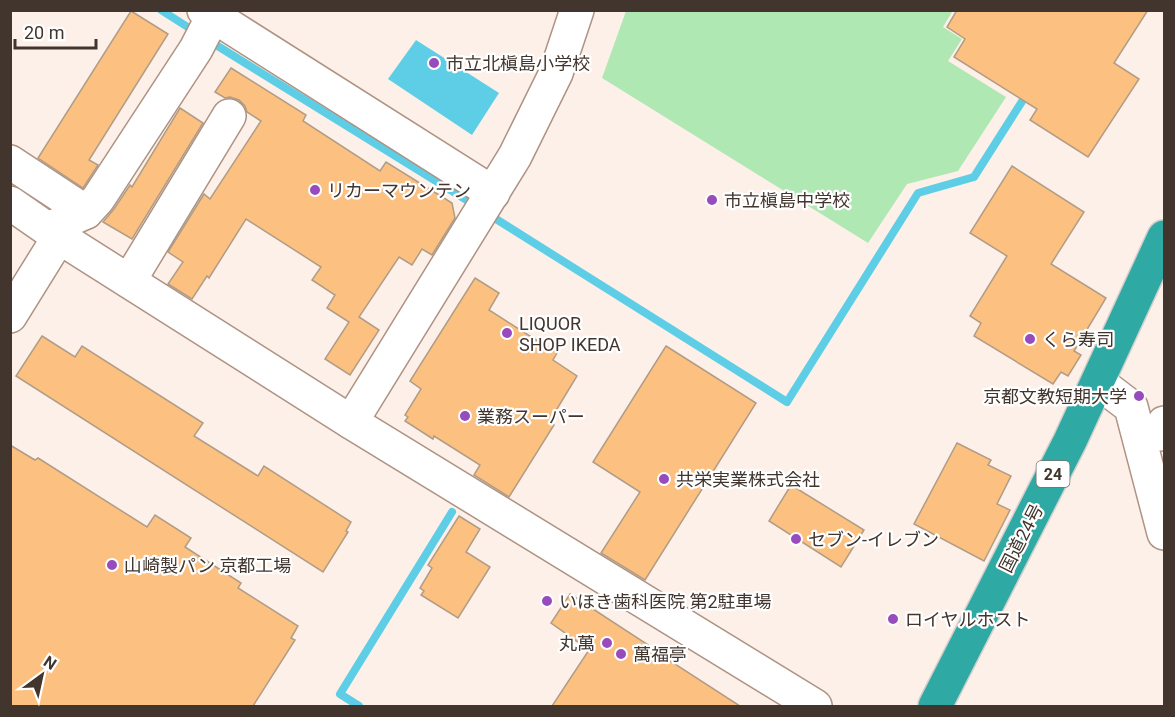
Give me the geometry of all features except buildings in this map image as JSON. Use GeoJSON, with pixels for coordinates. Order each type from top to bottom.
{"type":"FeatureCollection","features":[{"type":"Feature","properties":{"kind":"highway","name":"国道24号"},"geometry":{"type":"LineString","coordinates":[[935,706],[1070,441],[1164,237]]}},
{"type":"Feature","properties":{"kind":"street"},"geometry":{"type":"LineString","coordinates":[[351,422],[515,156],[556,73],[577,10]]}},
{"type":"Feature","properties":{"kind":"street"},"geometry":{"type":"LineString","coordinates":[[10,316],[53,233],[86,212],[98,200],[206,25],[492,194]]}},
{"type":"Feature","properties":{"kind":"street"},"geometry":{"type":"LineString","coordinates":[[129,281],[229,116]]}},
{"type":"Feature","properties":{"kind":"street"},"geometry":{"type":"LineString","coordinates":[[10,162],[86,212]]}},
{"type":"Feature","properties":{"kind":"street"},"geometry":{"type":"LineString","coordinates":[[10,203],[53,233],[351,422],[815,706]]}},
{"type":"Feature","properties":{"kind":"street"},"geometry":{"type":"LineString","coordinates":[[1098,382],[1163,432]]}},
{"type":"Feature","properties":{"kind":"street"},"geometry":{"type":"LineString","coordinates":[[1131,407],[1164,533]]}},
{"type":"Feature","properties":{"kind":"green space"},"geometry":{"type":"Polygon","coordinates":[[[626,11],[949,11],[952,12],[943,27],[962,39],[948,61],[1006,97],[958,171],[907,184],[868,243],[602,78],[626,11]]]}},
{"type":"Feature","properties":{"kind":"water"},"geometry":{"type":"Polygon","coordinates":[[[416,40],[499,93],[472,135],[388,79],[416,40]]]}},
{"type":"Feature","properties":{"kind":"waterway"},"geometry":{"type":"LineString","coordinates":[[161,10],[197,33]]}},
{"type":"Feature","properties":{"kind":"waterway"},"geometry":{"type":"LineString","coordinates":[[208,40],[478,207]]}},
{"type":"Feature","properties":{"kind":"waterway"},"geometry":{"type":"LineString","coordinates":[[488,214],[787,402],[918,193],[974,177],[1028,92]]}},
{"type":"Feature","properties":{"kind":"waterway"},"geometry":{"type":"LineString","coordinates":[[359,706],[340,694],[452,512]]}},
{"type":"Feature","properties":{"kind":"place","name":"市立北槇島小学校"},"geometry":{"type":"Point","coordinates":[434,63]}},
{"type":"Feature","properties":{"kind":"place","name":"リカーマウンテン"},"geometry":{"type":"Point","coordinates":[315,190]}},
{"type":"Feature","properties":{"kind":"place","name":"市立槇島中学校"},"geometry":{"type":"Point","coordinates":[712,200]}},
{"type":"Feature","properties":{"kind":"place","name":"LIQUOR SHOP IKEDA"},"geometry":{"type":"Point","coordinates":[507,333]}},
{"type":"Feature","properties":{"kind":"place","name":"くら寿司"},"geometry":{"type":"Point","coordinates":[1030,339]}},
{"type":"Feature","properties":{"kind":"place","name":"京都文教短期大学"},"geometry":{"type":"Point","coordinates":[1139,396]}},
{"type":"Feature","properties":{"kind":"place","name":"業務スーパー"},"geometry":{"type":"Point","coordinates":[465,416]}},
{"type":"Feature","properties":{"kind":"place","name":"共栄実業株式会社"},"geometry":{"type":"Point","coordinates":[664,479]}},
{"type":"Feature","properties":{"kind":"place","name":"セブン-イレブン"},"geometry":{"type":"Point","coordinates":[796,539]}},
{"type":"Feature","properties":{"kind":"place","name":"山崎製パン 京都工場"},"geometry":{"type":"Point","coordinates":[112,565]}},
{"type":"Feature","properties":{"kind":"place","name":"いほき歯科医院 第2駐車場"},"geometry":{"type":"Point","coordinates":[547,601]}},
{"type":"Feature","properties":{"kind":"place","name":"ロイヤルホスト"},"geometry":{"type":"Point","coordinates":[893,619]}},
{"type":"Feature","properties":{"kind":"place","name":"丸萬"},"geometry":{"type":"Point","coordinates":[607,643]}},
{"type":"Feature","properties":{"kind":"place","name":"萬福亭"},"geometry":{"type":"Point","coordinates":[621,654]}}]}
